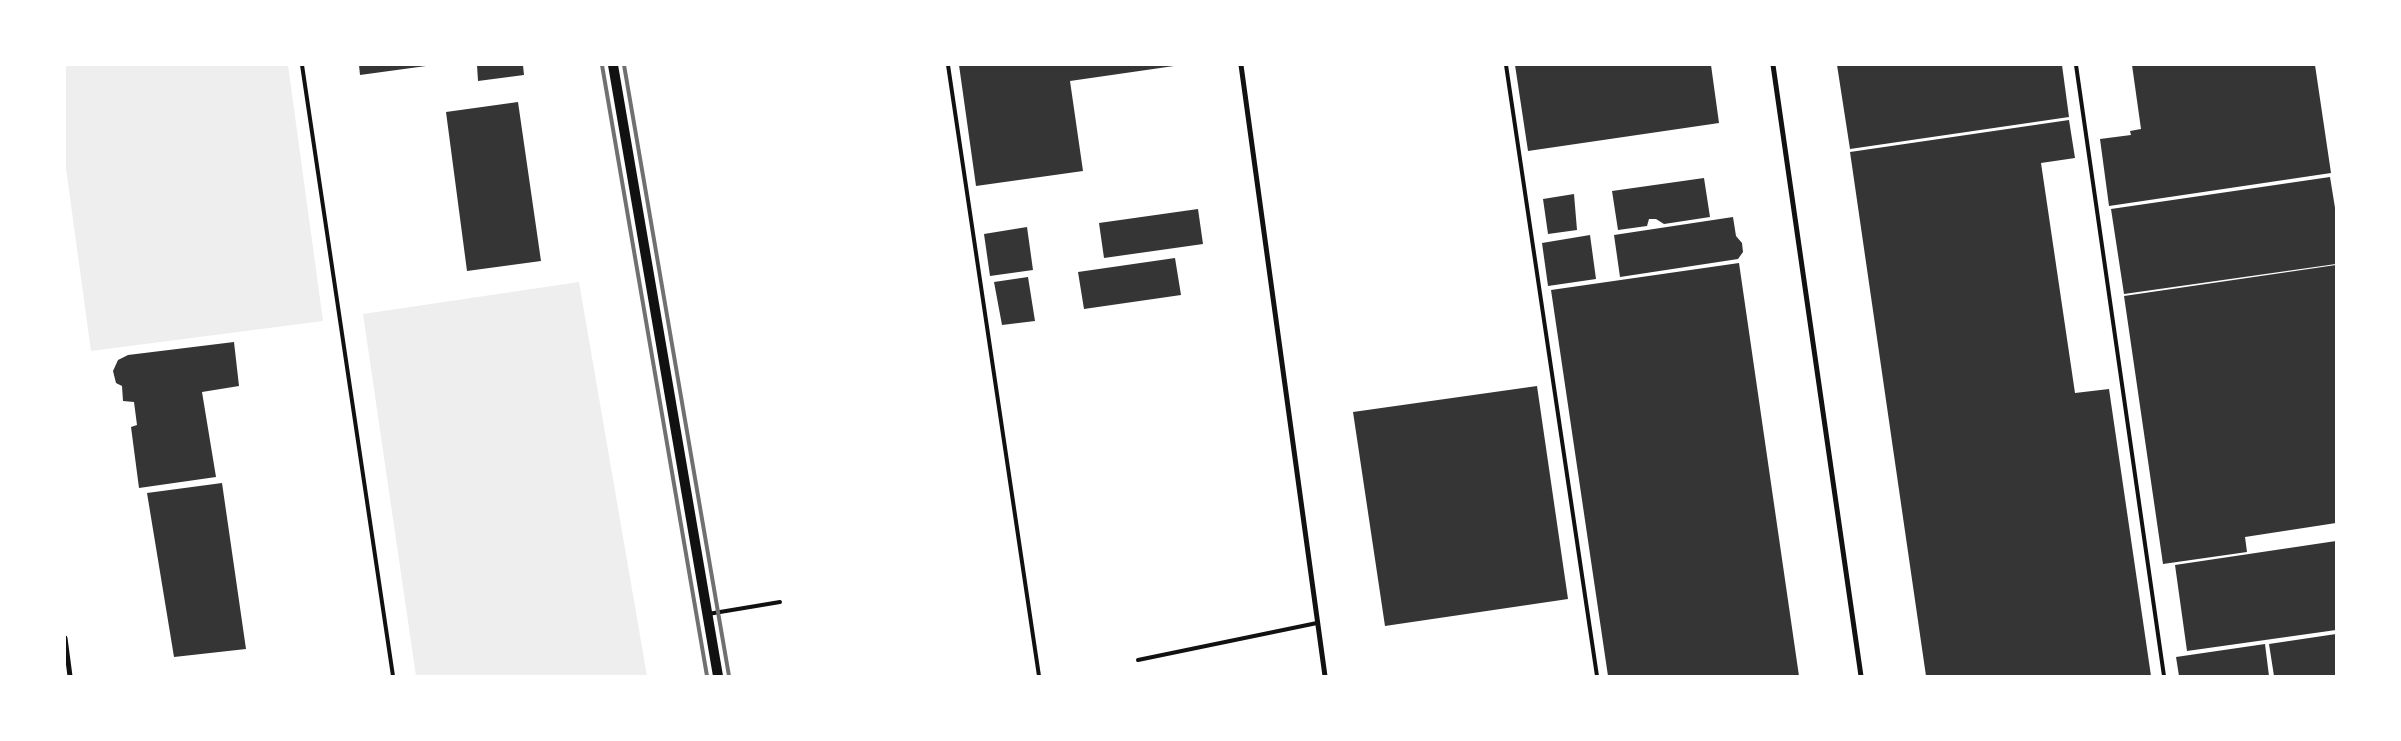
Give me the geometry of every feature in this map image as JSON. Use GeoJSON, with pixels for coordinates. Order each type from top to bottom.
{"type":"FeatureCollection","features":[{"type":"Feature","properties":{"kind":"main road"},"geometry":{"type":"LineString","coordinates":[[613,65],[718,676]]}},
{"type":"Feature","properties":{"kind":"street"},"geometry":{"type":"LineString","coordinates":[[1241,65],[1325,676]]}},
{"type":"Feature","properties":{"kind":"street"},"geometry":{"type":"LineString","coordinates":[[1773,65],[1861,676]]}},
{"type":"Feature","properties":{"kind":"street"},"geometry":{"type":"LineString","coordinates":[[65,638],[70,676]]}},
{"type":"Feature","properties":{"kind":"lane"},"geometry":{"type":"LineString","coordinates":[[302,65],[393,676]]}},
{"type":"Feature","properties":{"kind":"lane"},"geometry":{"type":"LineString","coordinates":[[948,65],[1039,676]]}},
{"type":"Feature","properties":{"kind":"lane"},"geometry":{"type":"LineString","coordinates":[[1506,65],[1597,676]]}},
{"type":"Feature","properties":{"kind":"lane"},"geometry":{"type":"LineString","coordinates":[[2076,65],[2164,676]]}},
{"type":"Feature","properties":{"kind":"lane"},"geometry":{"type":"LineString","coordinates":[[708,614],[780,602]]}},
{"type":"Feature","properties":{"kind":"lane"},"geometry":{"type":"LineString","coordinates":[[1138,660],[1317,623]]}},
{"type":"Feature","properties":{"kind":"shaded area"},"geometry":{"type":"Polygon","coordinates":[[[65,65],[288,65],[323,321],[91,351],[65,161],[65,65]]]}},
{"type":"Feature","properties":{"kind":"shaded area"},"geometry":{"type":"Polygon","coordinates":[[[579,282],[647,676],[416,676],[363,314],[579,282]]]}},
{"type":"Feature","properties":{"kind":"building"},"geometry":{"type":"Polygon","coordinates":[[[359,65],[426,65],[426,66],[360,75],[359,65]]]}},
{"type":"Feature","properties":{"kind":"building"},"geometry":{"type":"Polygon","coordinates":[[[477,65],[523,65],[524,75],[478,81],[477,65]]]}},
{"type":"Feature","properties":{"kind":"building"},"geometry":{"type":"Polygon","coordinates":[[[959,65],[1174,66],[1070,81],[1083,171],[976,186],[959,65]]]}},
{"type":"Feature","properties":{"kind":"building"},"geometry":{"type":"Polygon","coordinates":[[[1515,65],[1711,65],[1719,123],[1528,151],[1515,65]]]}},
{"type":"Feature","properties":{"kind":"building"},"geometry":{"type":"Polygon","coordinates":[[[1837,65],[2062,65],[2069,117],[1850,149],[1837,65]]]}},
{"type":"Feature","properties":{"kind":"building"},"geometry":{"type":"Polygon","coordinates":[[[2132,65],[2315,65],[2331,173],[2109,206],[2100,139],[2131,135],[2130,131],[2141,129],[2132,65]]]}},
{"type":"Feature","properties":{"kind":"building"},"geometry":{"type":"Polygon","coordinates":[[[518,102],[541,261],[467,271],[446,112],[518,102]]]}},
{"type":"Feature","properties":{"kind":"building"},"geometry":{"type":"Polygon","coordinates":[[[2069,120],[2075,158],[2041,163],[2075,393],[2109,389],[2151,676],[1926,676],[1850,152],[2069,120]]]}},
{"type":"Feature","properties":{"kind":"building"},"geometry":{"type":"Polygon","coordinates":[[[2330,177],[2336,214],[2336,264],[2124,294],[2111,209],[2330,177]]]}},
{"type":"Feature","properties":{"kind":"building"},"geometry":{"type":"Polygon","coordinates":[[[1704,178],[1710,217],[1664,224],[1656,219],[1649,219],[1647,226],[1618,230],[1612,191],[1704,178]]]}},
{"type":"Feature","properties":{"kind":"building"},"geometry":{"type":"Polygon","coordinates":[[[1574,194],[1577,230],[1548,234],[1543,199],[1574,194]]]}},
{"type":"Feature","properties":{"kind":"building"},"geometry":{"type":"Polygon","coordinates":[[[1198,209],[1203,244],[1104,258],[1099,223],[1198,209]]]}},
{"type":"Feature","properties":{"kind":"building"},"geometry":{"type":"Polygon","coordinates":[[[1733,217],[1736,236],[1742,243],[1743,252],[1738,259],[1620,277],[1614,235],[1733,217]]]}},
{"type":"Feature","properties":{"kind":"building"},"geometry":{"type":"Polygon","coordinates":[[[1027,227],[1033,270],[990,276],[984,234],[1027,227]]]}},
{"type":"Feature","properties":{"kind":"building"},"geometry":{"type":"Polygon","coordinates":[[[1590,235],[1596,279],[1548,286],[1542,243],[1590,235]]]}},
{"type":"Feature","properties":{"kind":"building"},"geometry":{"type":"Polygon","coordinates":[[[1175,258],[1181,295],[1084,309],[1078,272],[1175,258]]]}},
{"type":"Feature","properties":{"kind":"building"},"geometry":{"type":"Polygon","coordinates":[[[1739,263],[1799,676],[1608,676],[1551,290],[1739,263]]]}},
{"type":"Feature","properties":{"kind":"building"},"geometry":{"type":"Polygon","coordinates":[[[2336,265],[2336,523],[2245,537],[2247,552],[2163,564],[2124,296],[2336,265]]]}},
{"type":"Feature","properties":{"kind":"building"},"geometry":{"type":"Polygon","coordinates":[[[1028,277],[1035,321],[1002,325],[994,282],[1028,277]]]}},
{"type":"Feature","properties":{"kind":"building"},"geometry":{"type":"Polygon","coordinates":[[[234,342],[239,386],[202,392],[216,477],[139,488],[131,427],[137,425],[134,402],[123,401],[122,386],[116,383],[113,371],[118,360],[128,355],[234,342]]]}},
{"type":"Feature","properties":{"kind":"building"},"geometry":{"type":"Polygon","coordinates":[[[1537,386],[1568,599],[1385,626],[1353,412],[1537,386]]]}},
{"type":"Feature","properties":{"kind":"building"},"geometry":{"type":"Polygon","coordinates":[[[222,483],[246,649],[174,657],[147,493],[222,483]]]}},
{"type":"Feature","properties":{"kind":"building"},"geometry":{"type":"Polygon","coordinates":[[[2336,541],[2336,630],[2187,651],[2175,565],[2336,541]]]}},
{"type":"Feature","properties":{"kind":"building"},"geometry":{"type":"Polygon","coordinates":[[[2336,634],[2336,676],[2274,676],[2269,644],[2336,634]]]}},
{"type":"Feature","properties":{"kind":"building"},"geometry":{"type":"Polygon","coordinates":[[[2265,644],[2269,676],[2179,676],[2176,657],[2265,644]]]}},
{"type":"Feature","properties":{"kind":"railway"},"geometry":{"type":"LineString","coordinates":[[602,65],[707,676]]}},
{"type":"Feature","properties":{"kind":"railway"},"geometry":{"type":"LineString","coordinates":[[624,65],[729,676]]}}]}
